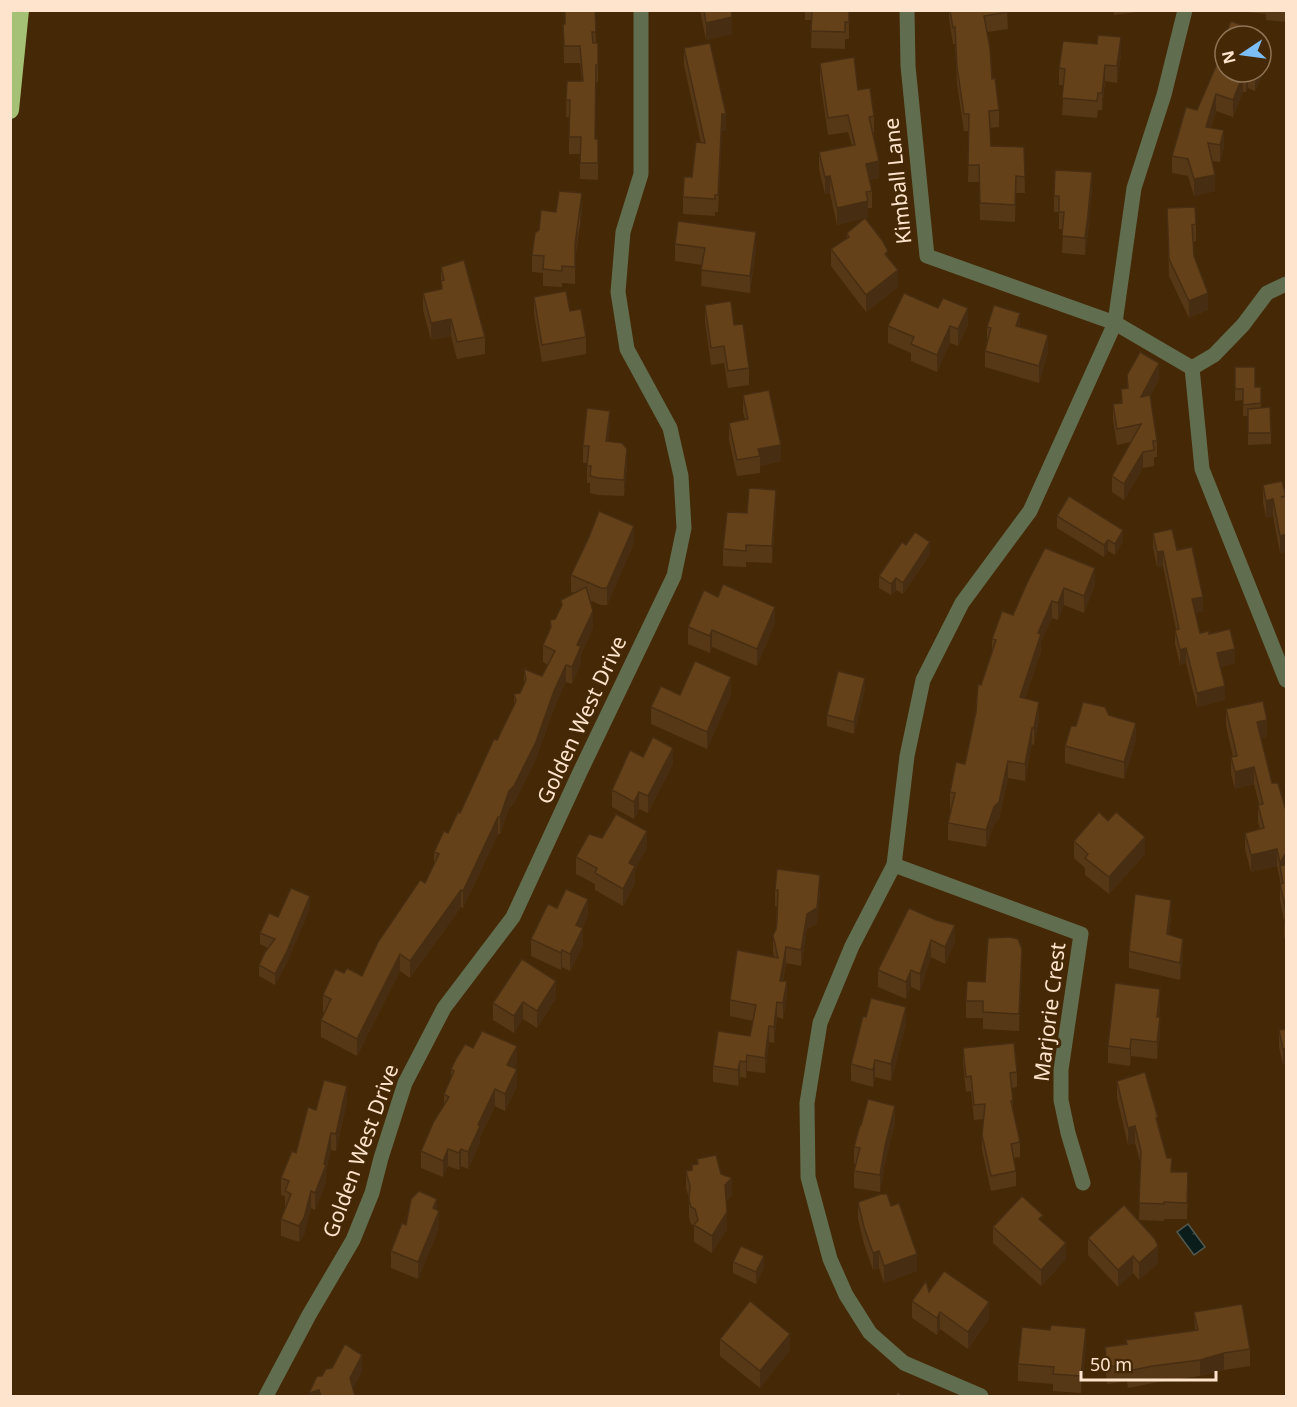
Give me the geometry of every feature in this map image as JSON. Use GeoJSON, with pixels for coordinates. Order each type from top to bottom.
{"type":"FeatureCollection","features":[{"type":"Feature","properties":{"kind":"highway"},"geometry":{"type":"LineString","coordinates":[[10,110],[20,10]]}},
{"type":"Feature","properties":{"kind":"street","name":"Golden West Drive"},"geometry":{"type":"LineString","coordinates":[[266,1396],[309,1315],[353,1240],[372,1193],[405,1083],[444,1008],[513,917],[674,576],[684,528],[681,476],[670,428],[627,350],[618,292],[623,232],[641,174],[641,10]]}},
{"type":"Feature","properties":{"kind":"street","name":"Kimball Lane"},"geometry":{"type":"LineString","coordinates":[[907,10],[908,66],[927,256],[1115,323]]}},
{"type":"Feature","properties":{"kind":"street"},"geometry":{"type":"LineString","coordinates":[[981,1396],[904,1363],[870,1334],[846,1295],[830,1259],[808,1177],[807,1102],[820,1023],[852,946],[894,865],[907,756],[923,680],[962,603],[1030,511],[1115,323],[1134,188],[1164,95],[1185,10]]}},
{"type":"Feature","properties":{"kind":"street"},"geometry":{"type":"LineString","coordinates":[[1192,368],[1214,355],[1243,325],[1267,293],[1287,284]]}},
{"type":"Feature","properties":{"kind":"street"},"geometry":{"type":"LineString","coordinates":[[1115,323],[1192,368]]}},
{"type":"Feature","properties":{"kind":"street"},"geometry":{"type":"LineString","coordinates":[[1192,368],[1202,470],[1287,680]]}},
{"type":"Feature","properties":{"kind":"street","name":"Marjorie Crest"},"geometry":{"type":"LineString","coordinates":[[894,865],[1081,934],[1061,1070],[1061,1100],[1083,1183]]}},
{"type":"Feature","properties":{"kind":"water"},"geometry":{"type":"Polygon","coordinates":[[[1188,1224],[1205,1247],[1194,1255],[1177,1232],[1188,1224]]]}},
{"type":"Feature","properties":{"kind":"building"},"geometry":{"type":"Polygon","coordinates":[[[565,10],[595,10],[596,32],[592,32],[593,43],[598,43],[595,139],[598,139],[598,163],[580,163],[581,137],[569,137],[570,100],[566,100],[567,81],[583,81],[580,46],[564,46],[565,10]]]}},
{"type":"Feature","properties":{"kind":"building"},"geometry":{"type":"Polygon","coordinates":[[[704,10],[731,10],[732,17],[706,23],[704,10]]]}},
{"type":"Feature","properties":{"kind":"building"},"geometry":{"type":"Polygon","coordinates":[[[812,10],[849,10],[849,22],[845,22],[845,32],[811,31],[812,10]]]}},
{"type":"Feature","properties":{"kind":"building"},"geometry":{"type":"Polygon","coordinates":[[[950,10],[1007,10],[1008,12],[984,16],[990,48],[992,79],[995,78],[999,110],[989,111],[991,146],[1024,147],[1025,177],[1016,176],[1015,205],[980,203],[979,165],[968,165],[969,114],[964,114],[957,67],[955,27],[953,28],[950,10]]]}},
{"type":"Feature","properties":{"kind":"building"},"geometry":{"type":"Polygon","coordinates":[[[1098,35],[1121,37],[1117,66],[1105,65],[1102,93],[1098,93],[1097,101],[1062,98],[1065,69],[1059,68],[1063,41],[1097,44],[1098,35]]]}},
{"type":"Feature","properties":{"kind":"building"},"geometry":{"type":"Polygon","coordinates":[[[710,43],[726,114],[722,114],[718,195],[715,195],[715,199],[683,197],[684,177],[692,177],[696,142],[705,143],[684,48],[710,43]]]}},
{"type":"Feature","properties":{"kind":"building"},"geometry":{"type":"Polygon","coordinates":[[[854,57],[858,90],[870,88],[874,116],[869,117],[879,161],[866,164],[872,191],[866,192],[868,201],[837,208],[830,176],[825,177],[819,152],[855,145],[848,115],[828,118],[820,63],[854,57]]]}},
{"type":"Feature","properties":{"kind":"building"},"geometry":{"type":"Polygon","coordinates":[[[1213,73],[1213,84],[1239,84],[1233,100],[1216,94],[1206,127],[1224,130],[1220,145],[1208,143],[1215,175],[1194,179],[1188,159],[1172,156],[1186,107],[1197,110],[1213,73]]]}},
{"type":"Feature","properties":{"kind":"building"},"geometry":{"type":"Polygon","coordinates":[[[1055,170],[1092,172],[1085,238],[1062,236],[1064,212],[1059,212],[1059,196],[1054,196],[1055,170]]]}},
{"type":"Feature","properties":{"kind":"building"},"geometry":{"type":"Polygon","coordinates":[[[559,191],[582,193],[575,244],[575,267],[562,266],[562,271],[543,269],[544,256],[532,255],[535,233],[539,230],[541,210],[556,212],[559,191]]]}},
{"type":"Feature","properties":{"kind":"building"},"geometry":{"type":"Polygon","coordinates":[[[1195,207],[1196,224],[1192,225],[1194,256],[1208,293],[1189,301],[1169,259],[1167,208],[1195,207]]]}},
{"type":"Feature","properties":{"kind":"building"},"geometry":{"type":"Polygon","coordinates":[[[865,218],[882,240],[888,251],[885,254],[898,270],[866,295],[831,249],[849,237],[847,233],[865,218]]]}},
{"type":"Feature","properties":{"kind":"building"},"geometry":{"type":"Polygon","coordinates":[[[678,221],[756,232],[750,276],[701,270],[705,248],[675,244],[678,221]]]}},
{"type":"Feature","properties":{"kind":"building"},"geometry":{"type":"Polygon","coordinates":[[[464,260],[485,337],[457,342],[451,319],[431,323],[423,293],[442,289],[441,281],[444,280],[441,267],[464,260]]]}},
{"type":"Feature","properties":{"kind":"building"},"geometry":{"type":"Polygon","coordinates":[[[566,291],[570,311],[581,309],[586,337],[542,345],[534,297],[566,291]]]}},
{"type":"Feature","properties":{"kind":"building"},"geometry":{"type":"Polygon","coordinates":[[[904,293],[938,308],[943,298],[968,308],[958,329],[950,326],[937,355],[911,344],[914,337],[888,326],[904,293]]]}},
{"type":"Feature","properties":{"kind":"building"},"geometry":{"type":"Polygon","coordinates":[[[731,301],[734,325],[743,324],[749,368],[728,371],[724,346],[711,348],[705,305],[731,301]]]}},
{"type":"Feature","properties":{"kind":"building"},"geometry":{"type":"Polygon","coordinates":[[[994,305],[1020,313],[1016,326],[1048,335],[1039,366],[985,351],[991,328],[987,327],[994,305]]]}},
{"type":"Feature","properties":{"kind":"building"},"geometry":{"type":"Polygon","coordinates":[[[1140,352],[1159,363],[1141,397],[1150,395],[1157,441],[1153,441],[1154,450],[1143,452],[1124,484],[1112,476],[1141,424],[1117,429],[1113,404],[1122,403],[1121,389],[1128,388],[1127,375],[1140,352]]]}},
{"type":"Feature","properties":{"kind":"building"},"geometry":{"type":"Polygon","coordinates":[[[1235,367],[1255,367],[1255,387],[1261,387],[1261,403],[1243,405],[1243,389],[1235,389],[1235,367]]]}},
{"type":"Feature","properties":{"kind":"building"},"geometry":{"type":"Polygon","coordinates":[[[769,390],[781,445],[758,449],[760,456],[737,460],[729,423],[748,419],[743,395],[769,390]]]}},
{"type":"Feature","properties":{"kind":"building"},"geometry":{"type":"Polygon","coordinates":[[[1270,407],[1271,433],[1248,433],[1248,409],[1270,407]]]}},
{"type":"Feature","properties":{"kind":"building"},"geometry":{"type":"Polygon","coordinates":[[[587,408],[610,411],[606,441],[622,443],[627,449],[624,480],[590,476],[591,466],[587,466],[589,446],[583,446],[587,408]]]}},
{"type":"Feature","properties":{"kind":"building"},"geometry":{"type":"Polygon","coordinates":[[[1282,481],[1286,496],[1281,497],[1287,496],[1287,534],[1280,536],[1273,499],[1266,501],[1263,485],[1282,481]]]}},
{"type":"Feature","properties":{"kind":"building"},"geometry":{"type":"Polygon","coordinates":[[[749,488],[776,490],[772,546],[746,545],[746,551],[723,549],[727,512],[747,513],[749,488]]]}},
{"type":"Feature","properties":{"kind":"building"},"geometry":{"type":"Polygon","coordinates":[[[1069,496],[1123,530],[1115,544],[1108,540],[1104,545],[1057,516],[1069,496]]]}},
{"type":"Feature","properties":{"kind":"building"},"geometry":{"type":"Polygon","coordinates":[[[599,511],[634,526],[607,588],[601,588],[571,575],[599,511]]]}},
{"type":"Feature","properties":{"kind":"building"},"geometry":{"type":"Polygon","coordinates":[[[1172,529],[1177,550],[1192,547],[1203,597],[1192,599],[1200,633],[1209,631],[1209,634],[1230,629],[1235,649],[1217,653],[1225,686],[1197,693],[1186,648],[1180,650],[1175,630],[1179,629],[1163,551],[1157,552],[1153,533],[1172,529]]]}},
{"type":"Feature","properties":{"kind":"building"},"geometry":{"type":"Polygon","coordinates":[[[915,532],[930,542],[903,583],[896,578],[891,584],[879,576],[902,542],[906,545],[915,532]]]}},
{"type":"Feature","properties":{"kind":"building"},"geometry":{"type":"Polygon","coordinates":[[[1045,548],[1095,568],[1084,596],[1064,588],[1058,603],[1052,601],[1038,633],[1041,634],[1020,697],[1039,702],[1025,764],[1008,761],[999,802],[994,807],[986,830],[948,823],[955,793],[950,792],[956,762],[965,764],[976,712],[978,684],[981,685],[996,640],[992,639],[1002,611],[1013,615],[1045,548]]]}},
{"type":"Feature","properties":{"kind":"building"},"geometry":{"type":"Polygon","coordinates":[[[723,584],[775,607],[757,649],[712,630],[710,636],[688,627],[704,590],[718,597],[723,584]]]}},
{"type":"Feature","properties":{"kind":"building"},"geometry":{"type":"Polygon","coordinates":[[[586,587],[593,611],[577,645],[581,646],[572,667],[566,665],[536,742],[514,786],[509,791],[500,817],[463,891],[461,890],[410,961],[400,954],[357,1039],[321,1020],[331,999],[323,995],[335,969],[344,973],[347,968],[362,976],[378,942],[420,880],[425,883],[439,854],[434,852],[444,831],[448,833],[458,812],[460,813],[494,739],[497,740],[516,701],[514,694],[520,693],[526,680],[524,669],[542,676],[555,651],[543,645],[551,627],[550,620],[555,619],[562,605],[561,600],[586,587]]]}},
{"type":"Feature","properties":{"kind":"building"},"geometry":{"type":"Polygon","coordinates":[[[695,661],[731,677],[707,732],[651,707],[661,686],[680,695],[695,661]]]}},
{"type":"Feature","properties":{"kind":"building"},"geometry":{"type":"Polygon","coordinates":[[[838,671],[865,678],[854,722],[827,715],[838,671]]]}},
{"type":"Feature","properties":{"kind":"building"},"geometry":{"type":"Polygon","coordinates":[[[1263,701],[1267,720],[1257,722],[1272,783],[1278,783],[1287,814],[1287,851],[1280,863],[1277,849],[1251,855],[1245,833],[1264,828],[1258,805],[1263,804],[1254,767],[1235,772],[1231,757],[1237,756],[1226,709],[1263,701]]]}},
{"type":"Feature","properties":{"kind":"building"},"geometry":{"type":"Polygon","coordinates":[[[1083,702],[1105,707],[1109,715],[1136,723],[1124,762],[1065,746],[1071,726],[1076,726],[1083,702]]]}},
{"type":"Feature","properties":{"kind":"building"},"geometry":{"type":"Polygon","coordinates":[[[653,737],[673,748],[648,796],[639,792],[634,802],[612,790],[630,750],[643,757],[653,737]]]}},
{"type":"Feature","properties":{"kind":"building"},"geometry":{"type":"Polygon","coordinates":[[[1099,812],[1108,821],[1116,812],[1145,837],[1109,877],[1085,858],[1088,854],[1074,841],[1099,812]]]}},
{"type":"Feature","properties":{"kind":"building"},"geometry":{"type":"Polygon","coordinates":[[[616,814],[647,831],[629,863],[635,866],[623,889],[595,873],[597,868],[576,857],[589,834],[602,838],[616,814]]]}},
{"type":"Feature","properties":{"kind":"building"},"geometry":{"type":"Polygon","coordinates":[[[1287,864],[1287,915],[1280,884],[1283,883],[1280,866],[1287,864]]]}},
{"type":"Feature","properties":{"kind":"building"},"geometry":{"type":"Polygon","coordinates":[[[777,869],[820,875],[817,908],[807,914],[801,950],[786,947],[780,981],[787,981],[783,1003],[777,1002],[774,1027],[769,1026],[765,1058],[747,1055],[746,1062],[740,1061],[738,1070],[713,1066],[718,1031],[750,1036],[756,1005],[730,1000],[737,950],[778,958],[773,935],[777,921],[778,890],[775,890],[777,869]]]}},
{"type":"Feature","properties":{"kind":"building"},"geometry":{"type":"Polygon","coordinates":[[[291,888],[310,896],[275,974],[259,965],[275,939],[260,933],[269,913],[278,917],[291,888]]]}},
{"type":"Feature","properties":{"kind":"building"},"geometry":{"type":"Polygon","coordinates":[[[566,889],[588,899],[576,925],[583,928],[570,954],[562,950],[561,953],[531,939],[548,904],[557,908],[566,889]]]}},
{"type":"Feature","properties":{"kind":"building"},"geometry":{"type":"Polygon","coordinates":[[[1135,894],[1171,900],[1167,934],[1183,939],[1180,963],[1129,951],[1135,894]]]}},
{"type":"Feature","properties":{"kind":"building"},"geometry":{"type":"Polygon","coordinates":[[[909,908],[936,920],[955,925],[945,947],[931,940],[920,974],[911,970],[906,982],[878,970],[909,908]]]}},
{"type":"Feature","properties":{"kind":"building"},"geometry":{"type":"Polygon","coordinates":[[[988,938],[1018,939],[1022,949],[1019,1014],[983,1012],[983,1001],[966,1001],[967,981],[985,982],[988,938]]]}},
{"type":"Feature","properties":{"kind":"building"},"geometry":{"type":"Polygon","coordinates":[[[522,959],[556,981],[537,1011],[523,1002],[514,1016],[493,1003],[522,959]]]}},
{"type":"Feature","properties":{"kind":"building"},"geometry":{"type":"Polygon","coordinates":[[[1115,983],[1160,989],[1157,1042],[1131,1039],[1130,1049],[1108,1046],[1115,983]]]}},
{"type":"Feature","properties":{"kind":"building"},"geometry":{"type":"Polygon","coordinates":[[[871,998],[906,1007],[891,1064],[875,1060],[873,1070],[851,1064],[863,1016],[866,1017],[871,998]]]}},
{"type":"Feature","properties":{"kind":"building"},"geometry":{"type":"Polygon","coordinates":[[[1287,1029],[1287,1048],[1283,1049],[1279,1030],[1287,1029]]]}},
{"type":"Feature","properties":{"kind":"building"},"geometry":{"type":"Polygon","coordinates":[[[482,1031],[517,1046],[507,1065],[517,1069],[505,1094],[495,1089],[468,1152],[461,1149],[459,1153],[448,1149],[443,1161],[421,1151],[434,1121],[449,1097],[444,1094],[454,1071],[451,1069],[457,1057],[465,1044],[473,1048],[482,1031]]]}},
{"type":"Feature","properties":{"kind":"building"},"geometry":{"type":"Polygon","coordinates":[[[1014,1043],[1017,1072],[1010,1073],[1013,1101],[1011,1101],[1020,1142],[1011,1144],[1016,1171],[991,1176],[982,1135],[985,1104],[974,1105],[971,1076],[966,1077],[963,1048],[1014,1043]]]}},
{"type":"Feature","properties":{"kind":"building"},"geometry":{"type":"Polygon","coordinates":[[[1145,1072],[1167,1158],[1172,1158],[1171,1172],[1188,1172],[1187,1203],[1139,1203],[1141,1151],[1135,1126],[1128,1128],[1117,1081],[1145,1072]]]}},
{"type":"Feature","properties":{"kind":"building"},"geometry":{"type":"Polygon","coordinates":[[[324,1080],[347,1086],[336,1134],[331,1133],[324,1164],[326,1165],[315,1193],[311,1191],[304,1218],[299,1226],[281,1219],[291,1194],[285,1191],[289,1181],[281,1178],[292,1151],[296,1153],[308,1107],[316,1110],[324,1080]]]}},
{"type":"Feature","properties":{"kind":"building"},"geometry":{"type":"Polygon","coordinates":[[[868,1099],[895,1106],[880,1175],[854,1171],[860,1148],[854,1147],[868,1099]]]}},
{"type":"Feature","properties":{"kind":"building"},"geometry":{"type":"Polygon","coordinates":[[[716,1155],[721,1174],[732,1178],[725,1185],[727,1212],[712,1236],[694,1225],[698,1220],[689,1200],[690,1186],[686,1171],[692,1170],[692,1165],[698,1164],[697,1159],[716,1155]]]}},
{"type":"Feature","properties":{"kind":"building"},"geometry":{"type":"Polygon","coordinates":[[[419,1191],[437,1199],[433,1208],[439,1211],[418,1262],[391,1251],[402,1223],[406,1225],[411,1199],[419,1191]]]}},
{"type":"Feature","properties":{"kind":"building"},"geometry":{"type":"Polygon","coordinates":[[[887,1194],[891,1206],[899,1203],[917,1254],[884,1266],[879,1251],[873,1253],[858,1202],[887,1194]]]}},
{"type":"Feature","properties":{"kind":"building"},"geometry":{"type":"Polygon","coordinates":[[[1022,1196],[1043,1215],[1039,1219],[1066,1243],[1041,1270],[993,1227],[1022,1196]]]}},
{"type":"Feature","properties":{"kind":"building"},"geometry":{"type":"Polygon","coordinates":[[[1124,1205],[1155,1239],[1158,1246],[1139,1263],[1133,1256],[1118,1270],[1088,1238],[1124,1205]]]}},
{"type":"Feature","properties":{"kind":"building"},"geometry":{"type":"Polygon","coordinates":[[[741,1246],[764,1256],[756,1272],[733,1262],[741,1246]]]}},
{"type":"Feature","properties":{"kind":"building"},"geometry":{"type":"Polygon","coordinates":[[[944,1271],[989,1302],[968,1332],[940,1312],[937,1318],[912,1301],[926,1281],[929,1292],[944,1271]]]}},
{"type":"Feature","properties":{"kind":"building"},"geometry":{"type":"Polygon","coordinates":[[[750,1301],[790,1334],[760,1371],[720,1339],[750,1301]]]}},
{"type":"Feature","properties":{"kind":"building"},"geometry":{"type":"Polygon","coordinates":[[[1242,1304],[1250,1349],[1200,1360],[1128,1371],[1127,1364],[1107,1367],[1105,1347],[1127,1344],[1126,1340],[1198,1330],[1194,1312],[1242,1304]]]}},
{"type":"Feature","properties":{"kind":"building"},"geometry":{"type":"Polygon","coordinates":[[[1051,1325],[1086,1328],[1081,1376],[1053,1374],[1054,1367],[1018,1364],[1022,1327],[1050,1330],[1051,1325]]]}},
{"type":"Feature","properties":{"kind":"building"},"geometry":{"type":"Polygon","coordinates":[[[345,1344],[362,1355],[350,1378],[355,1396],[321,1396],[319,1390],[309,1393],[317,1376],[322,1376],[326,1369],[332,1368],[345,1344]]]}}]}
